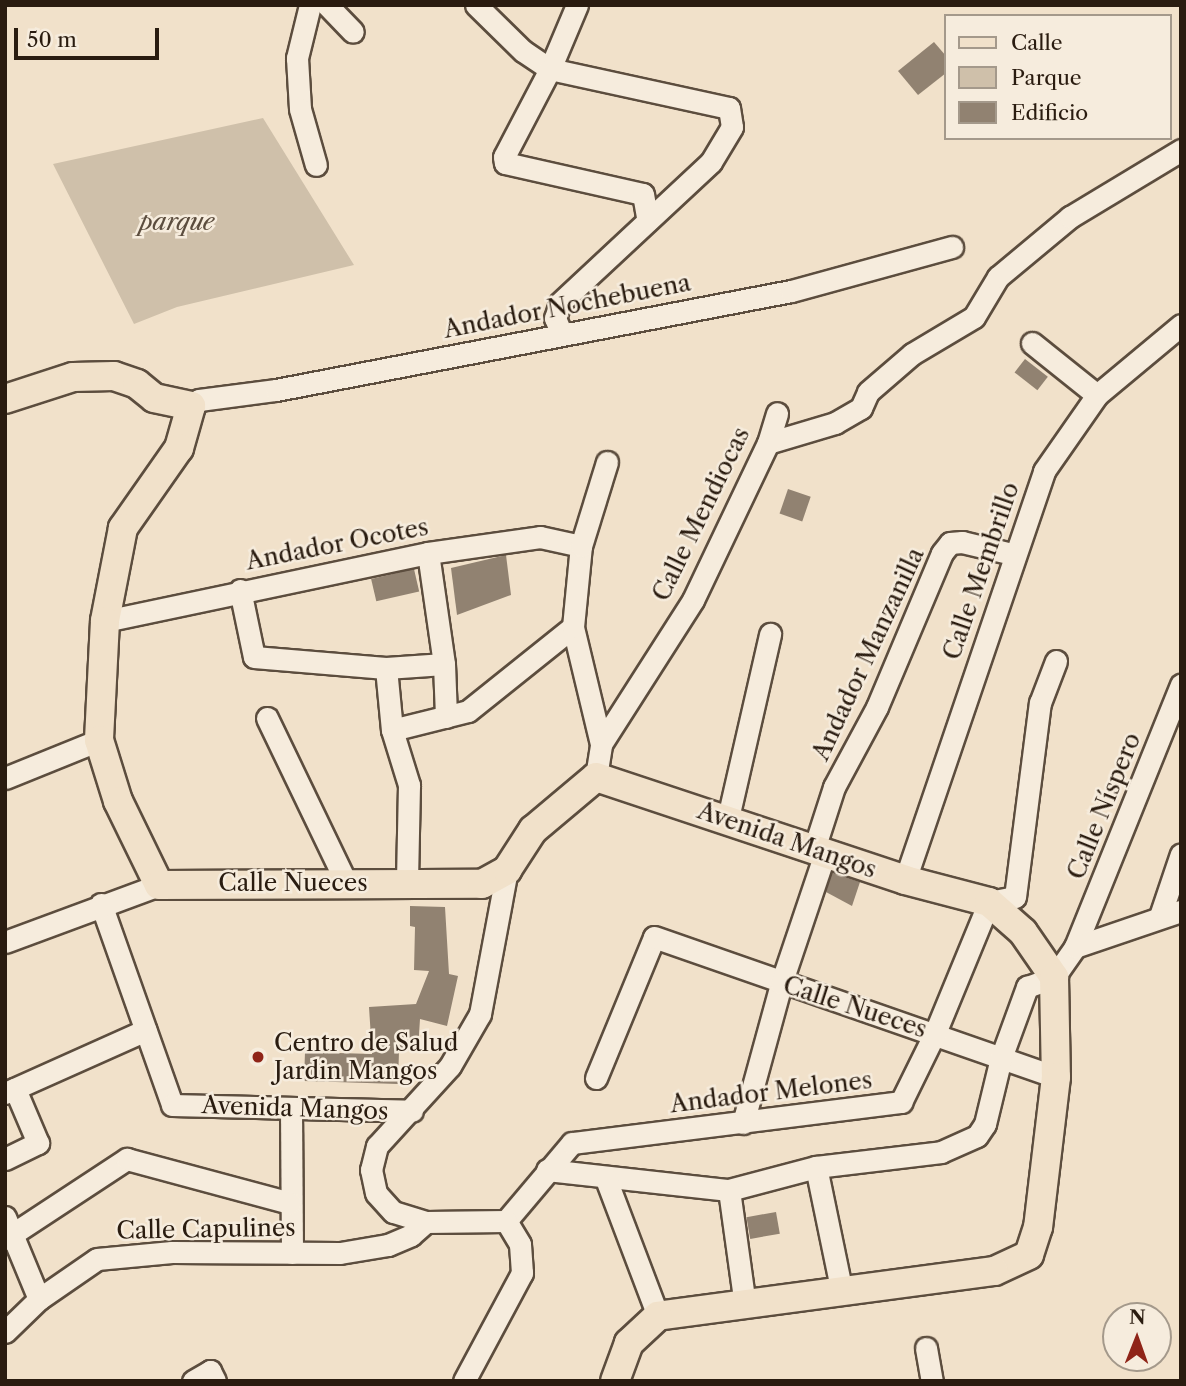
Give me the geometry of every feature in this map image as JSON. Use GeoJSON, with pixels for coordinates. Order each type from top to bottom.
{"type":"FeatureCollection","features":[{"type":"Feature","properties":{"kind":"main road"},"geometry":{"type":"LineString","coordinates":[[5,399],[73,377],[114,376],[137,384],[154,398],[191,406],[179,447],[123,528],[105,621],[99,740],[118,801],[159,884]]}},
{"type":"Feature","properties":{"kind":"main road","name":"Avenida Mangos"},"geometry":{"type":"LineString","coordinates":[[507,870],[533,830],[596,777],[728,818],[905,880],[989,902],[1023,932],[1055,977]]}},
{"type":"Feature","properties":{"kind":"main road","name":"Calle Nueces"},"geometry":{"type":"LineString","coordinates":[[159,884],[482,884],[507,870]]}},
{"type":"Feature","properties":{"kind":"main road"},"geometry":{"type":"LineString","coordinates":[[615,1381],[629,1343],[658,1317],[994,1271],[1029,1255],[1038,1227],[1056,1077],[1055,977]]}},
{"type":"Feature","properties":{"kind":"street"},"geometry":{"type":"LineString","coordinates":[[310,5],[297,58],[300,109],[316,165]]}},
{"type":"Feature","properties":{"kind":"street"},"geometry":{"type":"LineString","coordinates":[[327,5],[353,32]]}},
{"type":"Feature","properties":{"kind":"street"},"geometry":{"type":"LineString","coordinates":[[476,5],[523,51],[550,69],[729,107],[732,127],[710,162],[560,303],[555,318],[561,332]]}},
{"type":"Feature","properties":{"kind":"street"},"geometry":{"type":"LineString","coordinates":[[577,5],[550,69],[504,158],[505,163],[643,194],[648,222]]}},
{"type":"Feature","properties":{"kind":"street"},"geometry":{"type":"LineString","coordinates":[[768,443],[835,423],[861,408],[868,392],[912,354],[974,317],[998,277],[1070,217],[1181,150]]}},
{"type":"Feature","properties":{"kind":"street","name":"Andador Nochebuena"},"geometry":{"type":"LineString","coordinates":[[191,406],[199,400],[276,390],[561,332],[791,291],[951,247]]}},
{"type":"Feature","properties":{"kind":"street","name":"Calle Membrillo"},"geometry":{"type":"LineString","coordinates":[[905,880],[1013,554],[1044,471],[1097,395],[1181,326]]}},
{"type":"Feature","properties":{"kind":"street"},"geometry":{"type":"LineString","coordinates":[[1032,343],[1097,395]]}},
{"type":"Feature","properties":{"kind":"street","name":"Calle Mendiocas"},"geometry":{"type":"LineString","coordinates":[[601,744],[693,600],[768,443],[776,413]]}},
{"type":"Feature","properties":{"kind":"street"},"geometry":{"type":"LineString","coordinates":[[596,777],[601,744],[573,627],[581,547],[607,462]]}},
{"type":"Feature","properties":{"kind":"street","name":"Andador Ocotes"},"geometry":{"type":"LineString","coordinates":[[105,621],[240,590],[428,553],[540,537],[581,547]]}},
{"type":"Feature","properties":{"kind":"street","name":"Andador Manzanilla"},"geometry":{"type":"LineString","coordinates":[[743,1124],[819,851],[834,787],[877,707],[942,553],[950,543],[962,542],[1013,554]]}},
{"type":"Feature","properties":{"kind":"street"},"geometry":{"type":"LineString","coordinates":[[428,553],[444,664],[446,718]]}},
{"type":"Feature","properties":{"kind":"street"},"geometry":{"type":"LineString","coordinates":[[240,590],[254,657],[386,668],[444,664]]}},
{"type":"Feature","properties":{"kind":"street"},"geometry":{"type":"LineString","coordinates":[[393,730],[468,711],[573,627]]}},
{"type":"Feature","properties":{"kind":"street"},"geometry":{"type":"LineString","coordinates":[[728,818],[770,634]]}},
{"type":"Feature","properties":{"kind":"street"},"geometry":{"type":"LineString","coordinates":[[989,902],[1016,897],[1040,703],[1056,661]]}},
{"type":"Feature","properties":{"kind":"street"},"geometry":{"type":"LineString","coordinates":[[386,668],[393,730],[409,785],[407,884]]}},
{"type":"Feature","properties":{"kind":"street","name":"Calle Níspero"},"geometry":{"type":"LineString","coordinates":[[1055,977],[1075,947],[1181,685]]}},
{"type":"Feature","properties":{"kind":"street"},"geometry":{"type":"LineString","coordinates":[[267,719],[346,882]]}},
{"type":"Feature","properties":{"kind":"street"},"geometry":{"type":"LineString","coordinates":[[5,778],[99,740]]}},
{"type":"Feature","properties":{"kind":"street"},"geometry":{"type":"LineString","coordinates":[[1075,947],[1170,914],[1181,854]]}},
{"type":"Feature","properties":{"kind":"street","name":"Avenida Mangos"},"geometry":{"type":"LineString","coordinates":[[101,904],[172,1105],[412,1111],[450,1066],[480,1014],[507,870]]}},
{"type":"Feature","properties":{"kind":"street"},"geometry":{"type":"LineString","coordinates":[[5,942],[159,884]]}},
{"type":"Feature","properties":{"kind":"street","name":"Andador Melones"},"geometry":{"type":"LineString","coordinates":[[506,1221],[572,1143],[743,1124],[901,1102],[935,1033],[989,902]]}},
{"type":"Feature","properties":{"kind":"street","name":"Calle Nueces"},"geometry":{"type":"LineString","coordinates":[[596,1078],[653,937],[781,984],[935,1033],[1056,1077]]}},
{"type":"Feature","properties":{"kind":"street"},"geometry":{"type":"LineString","coordinates":[[547,1170],[606,1179],[729,1189],[816,1167],[941,1152],[977,1136],[1027,987],[1055,977]]}},
{"type":"Feature","properties":{"kind":"street"},"geometry":{"type":"LineString","coordinates":[[5,1159],[38,1143],[10,1091],[146,1030]]}},
{"type":"Feature","properties":{"kind":"street"},"geometry":{"type":"LineString","coordinates":[[290,1109],[292,1253]]}},
{"type":"Feature","properties":{"kind":"street"},"geometry":{"type":"LineString","coordinates":[[412,1111],[377,1146],[371,1170],[376,1193],[393,1212],[426,1222],[506,1221],[520,1244],[522,1273],[464,1381]]}},
{"type":"Feature","properties":{"kind":"street"},"geometry":{"type":"LineString","coordinates":[[39,1299],[8,1230],[127,1159],[290,1203]]}},
{"type":"Feature","properties":{"kind":"street"},"geometry":{"type":"LineString","coordinates":[[816,1167],[842,1292]]}},
{"type":"Feature","properties":{"kind":"street"},"geometry":{"type":"LineString","coordinates":[[606,1179],[658,1317]]}},
{"type":"Feature","properties":{"kind":"street"},"geometry":{"type":"LineString","coordinates":[[729,1189],[745,1304]]}},
{"type":"Feature","properties":{"kind":"street","name":"Calle Capulines"},"geometry":{"type":"LineString","coordinates":[[5,1332],[39,1299],[97,1259],[172,1252],[340,1253],[387,1245],[411,1235],[426,1222]]}},
{"type":"Feature","properties":{"kind":"street"},"geometry":{"type":"LineString","coordinates":[[926,1348],[932,1381]]}},
{"type":"Feature","properties":{"kind":"street"},"geometry":{"type":"LineString","coordinates":[[192,1381],[210,1371],[215,1381]]}},
{"type":"Feature","properties":{"kind":"green space","name":"parque"},"geometry":{"type":"Polygon","coordinates":[[[263,118],[354,265],[177,307],[134,324],[53,164],[263,118]]]}},
{"type":"Feature","properties":{"kind":"building"},"geometry":{"type":"Polygon","coordinates":[[[934,42],[944,54],[944,75],[918,95],[898,71],[934,42]]]}},
{"type":"Feature","properties":{"kind":"building"},"geometry":{"type":"Polygon","coordinates":[[[1025,359],[1048,377],[1037,390],[1015,372],[1025,359]]]}},
{"type":"Feature","properties":{"kind":"building"},"geometry":{"type":"Polygon","coordinates":[[[788,489],[811,497],[802,521],[780,514],[788,489]]]}},
{"type":"Feature","properties":{"kind":"building"},"geometry":{"type":"Polygon","coordinates":[[[506,555],[511,595],[457,615],[451,568],[506,555]]]}},
{"type":"Feature","properties":{"kind":"building"},"geometry":{"type":"Polygon","coordinates":[[[414,569],[419,591],[376,601],[371,579],[414,569]]]}},
{"type":"Feature","properties":{"kind":"building"},"geometry":{"type":"Polygon","coordinates":[[[832,873],[860,882],[852,906],[826,892],[832,873]]]}},
{"type":"Feature","properties":{"kind":"building"},"geometry":{"type":"Polygon","coordinates":[[[410,906],[445,907],[449,974],[458,976],[447,1026],[420,1019],[418,1050],[399,1051],[398,1084],[304,1081],[305,1052],[372,1054],[369,1007],[416,1004],[429,971],[414,970],[415,927],[410,926],[410,906]]]}},
{"type":"Feature","properties":{"kind":"building"},"geometry":{"type":"Polygon","coordinates":[[[776,1212],[780,1234],[750,1239],[746,1217],[776,1212]]]}},
{"type":"Feature","properties":{"kind":"place","name":"Centro de Salud Jardin Mangos"},"geometry":{"type":"Point","coordinates":[258,1057]}}]}
